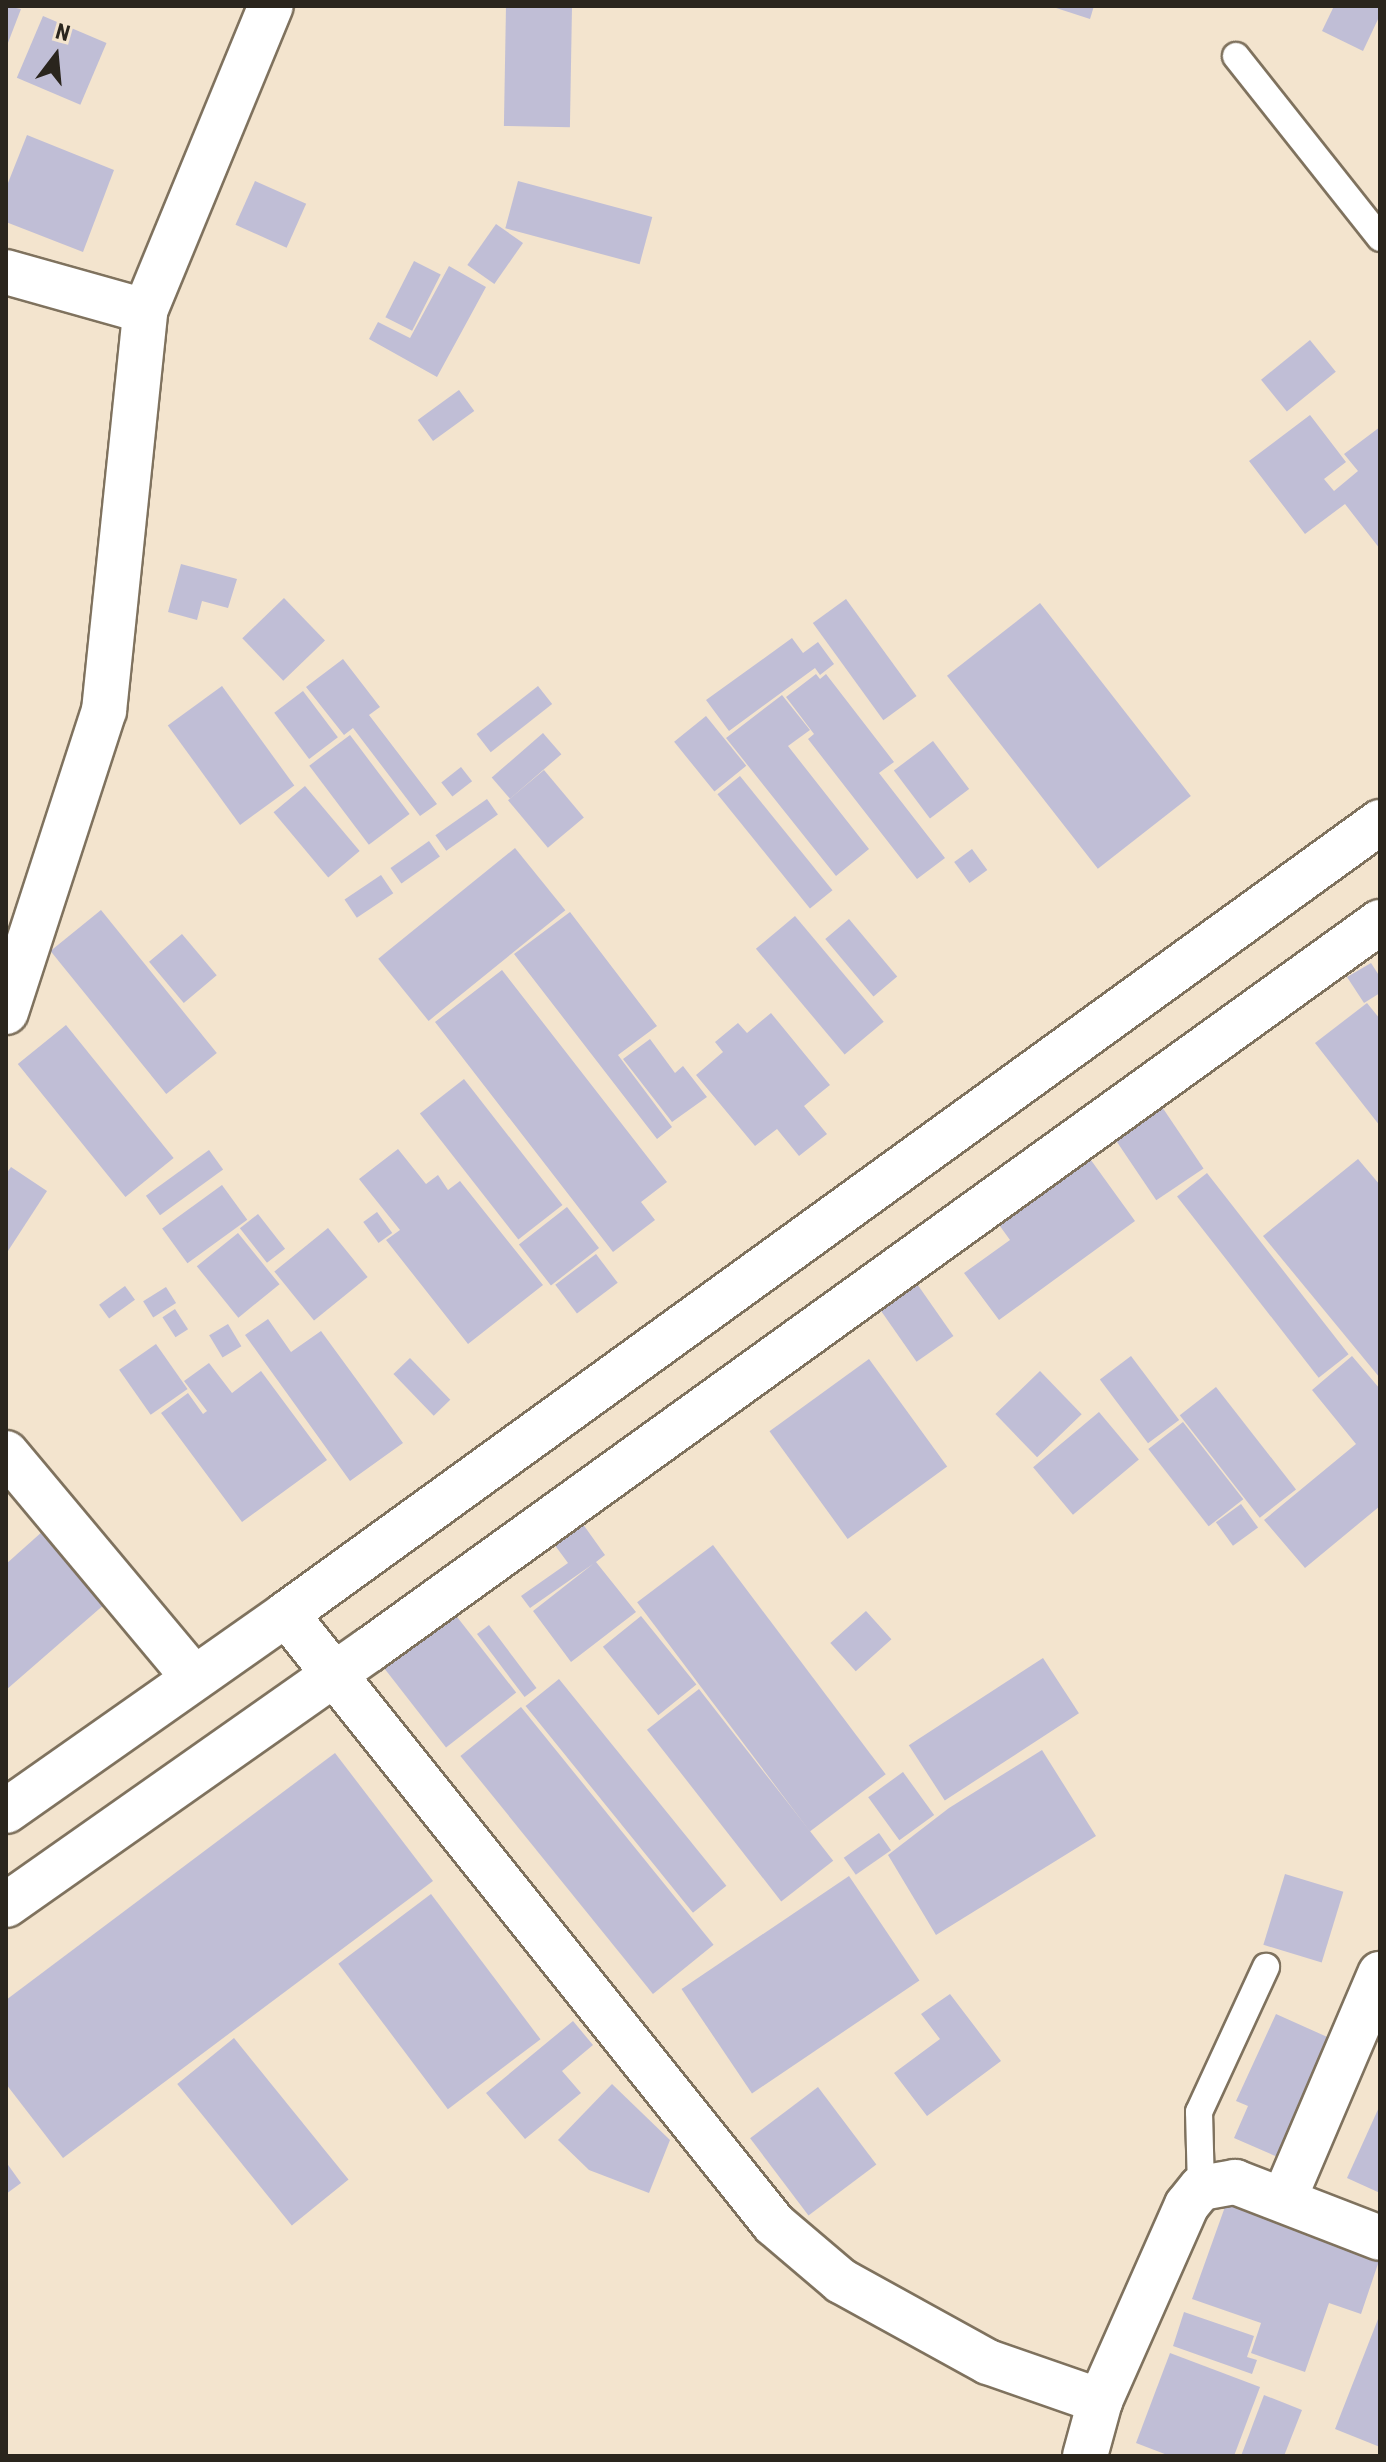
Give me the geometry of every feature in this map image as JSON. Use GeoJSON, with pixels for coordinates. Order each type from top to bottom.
{"type":"FeatureCollection","features":[{"type":"Feature","properties":{"kind":"street"},"geometry":{"type":"LineString","coordinates":[[6,1012],[104,711],[145,311],[271,6]]}},
{"type":"Feature","properties":{"kind":"street"},"geometry":{"type":"LineString","coordinates":[[6,272],[145,311]]}},
{"type":"Feature","properties":{"kind":"street"},"geometry":{"type":"LineString","coordinates":[[6,1811],[286,1614],[1380,822]]}},
{"type":"Feature","properties":{"kind":"street"},"geometry":{"type":"LineString","coordinates":[[6,1905],[333,1676],[1380,922]]}},
{"type":"Feature","properties":{"kind":"street"},"geometry":{"type":"LineString","coordinates":[[6,1453],[193,1677]]}},
{"type":"Feature","properties":{"kind":"street"},"geometry":{"type":"LineString","coordinates":[[286,1614],[774,2224],[841,2281],[988,2362],[1100,2401]]}},
{"type":"Feature","properties":{"kind":"street"},"geometry":{"type":"LineString","coordinates":[[1284,2199],[1380,1974]]}},
{"type":"Feature","properties":{"kind":"street"},"geometry":{"type":"LineString","coordinates":[[1085,2456],[1100,2401],[1187,2205],[1201,2188],[1235,2182],[1380,2238]]}},
{"type":"Feature","properties":{"kind":"lane"},"geometry":{"type":"LineString","coordinates":[[1236,56],[1380,238]]}},
{"type":"Feature","properties":{"kind":"lane"},"geometry":{"type":"LineString","coordinates":[[1201,2188],[1199,2112],[1266,1967]]}},
{"type":"Feature","properties":{"kind":"building"},"geometry":{"type":"Polygon","coordinates":[[[6,6],[21,9],[6,48],[6,6]]]}},
{"type":"Feature","properties":{"kind":"building"},"geometry":{"type":"Polygon","coordinates":[[[506,6],[572,7],[570,127],[504,126],[506,6]]]}},
{"type":"Feature","properties":{"kind":"building"},"geometry":{"type":"Polygon","coordinates":[[[1050,6],[1094,6],[1090,19],[1050,6]]]}},
{"type":"Feature","properties":{"kind":"building"},"geometry":{"type":"Polygon","coordinates":[[[1334,6],[1380,6],[1380,15],[1363,51],[1322,31],[1334,6]]]}},
{"type":"Feature","properties":{"kind":"building"},"geometry":{"type":"Polygon","coordinates":[[[43,16],[107,43],[80,105],[17,78],[43,16]]]}},
{"type":"Feature","properties":{"kind":"building"},"geometry":{"type":"Polygon","coordinates":[[[27,135],[114,170],[83,252],[6,222],[6,188],[27,135]]]}},
{"type":"Feature","properties":{"kind":"building"},"geometry":{"type":"Polygon","coordinates":[[[255,181],[306,204],[287,248],[235,225],[255,181]]]}},
{"type":"Feature","properties":{"kind":"building"},"geometry":{"type":"Polygon","coordinates":[[[518,181],[652,217],[640,264],[505,228],[518,181]]]}},
{"type":"Feature","properties":{"kind":"building"},"geometry":{"type":"Polygon","coordinates":[[[496,224],[523,243],[494,284],[467,265],[496,224]]]}},
{"type":"Feature","properties":{"kind":"building"},"geometry":{"type":"Polygon","coordinates":[[[414,261],[441,275],[412,331],[385,317],[414,261]]]}},
{"type":"Feature","properties":{"kind":"building"},"geometry":{"type":"Polygon","coordinates":[[[449,266],[486,287],[437,377],[369,339],[378,322],[410,338],[449,266]]]}},
{"type":"Feature","properties":{"kind":"building"},"geometry":{"type":"Polygon","coordinates":[[[1310,340],[1336,372],[1287,412],[1261,380],[1310,340]]]}},
{"type":"Feature","properties":{"kind":"building"},"geometry":{"type":"Polygon","coordinates":[[[459,390],[474,411],[433,441],[418,420],[459,390]]]}},
{"type":"Feature","properties":{"kind":"building"},"geometry":{"type":"Polygon","coordinates":[[[1310,415],[1346,462],[1324,479],[1334,491],[1358,471],[1344,454],[1380,427],[1380,549],[1345,504],[1305,534],[1249,461],[1310,415]]]}},
{"type":"Feature","properties":{"kind":"building"},"geometry":{"type":"Polygon","coordinates":[[[181,564],[237,579],[228,608],[202,601],[197,620],[168,612],[181,564]]]}},
{"type":"Feature","properties":{"kind":"building"},"geometry":{"type":"Polygon","coordinates":[[[284,598],[325,640],[283,681],[242,638],[284,598]]]}},
{"type":"Feature","properties":{"kind":"building"},"geometry":{"type":"Polygon","coordinates":[[[846,599],[917,696],[883,720],[813,623],[846,599]]]}},
{"type":"Feature","properties":{"kind":"building"},"geometry":{"type":"Polygon","coordinates":[[[1040,603],[1191,796],[1098,869],[947,676],[1040,603]]]}},
{"type":"Feature","properties":{"kind":"building"},"geometry":{"type":"Polygon","coordinates":[[[792,638],[803,653],[818,642],[834,664],[820,675],[815,668],[729,731],[706,700],[792,638]]]}},
{"type":"Feature","properties":{"kind":"building"},"geometry":{"type":"Polygon","coordinates":[[[343,659],[380,707],[369,715],[437,804],[420,816],[353,728],[344,735],[306,687],[343,659]]]}},
{"type":"Feature","properties":{"kind":"building"},"geometry":{"type":"Polygon","coordinates":[[[816,674],[820,679],[826,674],[894,762],[879,773],[945,858],[917,879],[808,739],[814,734],[786,697],[816,674]]]}},
{"type":"Feature","properties":{"kind":"building"},"geometry":{"type":"Polygon","coordinates":[[[222,686],[294,786],[240,825],[168,725],[222,686]]]}},
{"type":"Feature","properties":{"kind":"building"},"geometry":{"type":"Polygon","coordinates":[[[538,686],[552,704],[491,752],[477,734],[538,686]]]}},
{"type":"Feature","properties":{"kind":"building"},"geometry":{"type":"Polygon","coordinates":[[[303,691],[338,737],[309,759],[274,713],[303,691]]]}},
{"type":"Feature","properties":{"kind":"building"},"geometry":{"type":"Polygon","coordinates":[[[782,695],[810,730],[788,746],[869,849],[836,876],[726,738],[782,695]]]}},
{"type":"Feature","properties":{"kind":"building"},"geometry":{"type":"Polygon","coordinates":[[[706,716],[746,766],[714,792],[674,742],[706,716]]]}},
{"type":"Feature","properties":{"kind":"building"},"geometry":{"type":"Polygon","coordinates":[[[543,733],[561,754],[510,799],[492,778],[543,733]]]}},
{"type":"Feature","properties":{"kind":"building"},"geometry":{"type":"Polygon","coordinates":[[[350,735],[410,814],[369,845],[309,766],[350,735]]]}},
{"type":"Feature","properties":{"kind":"building"},"geometry":{"type":"Polygon","coordinates":[[[933,741],[969,789],[930,818],[894,770],[933,741]]]}},
{"type":"Feature","properties":{"kind":"building"},"geometry":{"type":"Polygon","coordinates":[[[461,767],[472,781],[452,797],[441,782],[461,767]]]}},
{"type":"Feature","properties":{"kind":"building"},"geometry":{"type":"Polygon","coordinates":[[[544,770],[584,817],[548,848],[508,800],[544,770]]]}},
{"type":"Feature","properties":{"kind":"building"},"geometry":{"type":"Polygon","coordinates":[[[740,776],[833,890],[810,908],[717,794],[740,776]]]}},
{"type":"Feature","properties":{"kind":"building"},"geometry":{"type":"Polygon","coordinates":[[[305,786],[360,851],[328,877],[274,812],[305,786]]]}},
{"type":"Feature","properties":{"kind":"building"},"geometry":{"type":"Polygon","coordinates":[[[487,799],[498,815],[446,851],[435,835],[487,799]]]}},
{"type":"Feature","properties":{"kind":"building"},"geometry":{"type":"Polygon","coordinates":[[[429,841],[440,857],[401,884],[390,868],[429,841]]]}},
{"type":"Feature","properties":{"kind":"building"},"geometry":{"type":"Polygon","coordinates":[[[515,848],[565,910],[429,1021],[378,959],[515,848]]]}},
{"type":"Feature","properties":{"kind":"building"},"geometry":{"type":"Polygon","coordinates":[[[972,849],[987,870],[969,883],[954,862],[972,849]]]}},
{"type":"Feature","properties":{"kind":"building"},"geometry":{"type":"Polygon","coordinates":[[[381,875],[393,893],[357,918],[345,900],[381,875]]]}},
{"type":"Feature","properties":{"kind":"building"},"geometry":{"type":"Polygon","coordinates":[[[101,910],[217,1053],[166,1094],[50,951],[101,910]]]}},
{"type":"Feature","properties":{"kind":"building"},"geometry":{"type":"Polygon","coordinates":[[[570,912],[657,1026],[618,1055],[672,1127],[657,1139],[514,954],[570,912]]]}},
{"type":"Feature","properties":{"kind":"building"},"geometry":{"type":"Polygon","coordinates":[[[795,916],[884,1022],[845,1054],[756,949],[795,916]]]}},
{"type":"Feature","properties":{"kind":"building"},"geometry":{"type":"Polygon","coordinates":[[[849,919],[897,976],[873,996],[825,939],[849,919]]]}},
{"type":"Feature","properties":{"kind":"building"},"geometry":{"type":"Polygon","coordinates":[[[182,934],[217,975],[184,1003],[149,962],[182,934]]]}},
{"type":"Feature","properties":{"kind":"building"},"geometry":{"type":"Polygon","coordinates":[[[1371,963],[1380,977],[1380,993],[1364,1003],[1347,977],[1371,963]]]}},
{"type":"Feature","properties":{"kind":"building"},"geometry":{"type":"Polygon","coordinates":[[[502,970],[667,1182],[641,1202],[655,1220],[613,1252],[435,1022],[502,970]]]}},
{"type":"Feature","properties":{"kind":"building"},"geometry":{"type":"Polygon","coordinates":[[[1367,1003],[1380,1019],[1380,1126],[1315,1043],[1367,1003]]]}},
{"type":"Feature","properties":{"kind":"building"},"geometry":{"type":"Polygon","coordinates":[[[771,1013],[830,1085],[804,1106],[827,1134],[799,1156],[777,1129],[755,1146],[696,1075],[723,1052],[715,1042],[738,1023],[747,1033],[771,1013]]]}},
{"type":"Feature","properties":{"kind":"building"},"geometry":{"type":"Polygon","coordinates":[[[66,1025],[174,1158],[125,1197],[18,1064],[66,1025]]]}},
{"type":"Feature","properties":{"kind":"building"},"geometry":{"type":"Polygon","coordinates":[[[650,1039],[675,1073],[683,1066],[707,1097],[672,1122],[623,1059],[650,1039]]]}},
{"type":"Feature","properties":{"kind":"building"},"geometry":{"type":"Polygon","coordinates":[[[464,1079],[563,1205],[518,1240],[420,1113],[464,1079]]]}},
{"type":"Feature","properties":{"kind":"building"},"geometry":{"type":"Polygon","coordinates":[[[1156,1098],[1204,1168],[1156,1200],[1109,1130],[1156,1098]]]}},
{"type":"Feature","properties":{"kind":"building"},"geometry":{"type":"Polygon","coordinates":[[[398,1149],[426,1184],[438,1175],[448,1190],[460,1181],[543,1285],[468,1344],[386,1240],[400,1230],[359,1179],[398,1149]]]}},
{"type":"Feature","properties":{"kind":"building"},"geometry":{"type":"Polygon","coordinates":[[[209,1150],[223,1169],[160,1215],[146,1196],[209,1150]]]}},
{"type":"Feature","properties":{"kind":"building"},"geometry":{"type":"Polygon","coordinates":[[[1088,1156],[1135,1221],[999,1320],[964,1273],[1010,1240],[997,1222],[1088,1156]]]}},
{"type":"Feature","properties":{"kind":"building"},"geometry":{"type":"Polygon","coordinates":[[[1358,1159],[1380,1185],[1380,1378],[1263,1236],[1358,1159]]]}},
{"type":"Feature","properties":{"kind":"building"},"geometry":{"type":"Polygon","coordinates":[[[11,1167],[47,1191],[6,1254],[6,1174],[11,1167]]]}},
{"type":"Feature","properties":{"kind":"building"},"geometry":{"type":"Polygon","coordinates":[[[1207,1173],[1349,1354],[1319,1378],[1177,1196],[1207,1173]]]}},
{"type":"Feature","properties":{"kind":"building"},"geometry":{"type":"Polygon","coordinates":[[[222,1185],[247,1220],[187,1263],[162,1228],[222,1185]]]}},
{"type":"Feature","properties":{"kind":"building"},"geometry":{"type":"Polygon","coordinates":[[[567,1207],[599,1248],[551,1286],[519,1245],[567,1207]]]}},
{"type":"Feature","properties":{"kind":"building"},"geometry":{"type":"Polygon","coordinates":[[[377,1212],[392,1233],[379,1243],[363,1222],[377,1212]]]}},
{"type":"Feature","properties":{"kind":"building"},"geometry":{"type":"Polygon","coordinates":[[[258,1214],[285,1249],[267,1263],[240,1228],[258,1214]]]}},
{"type":"Feature","properties":{"kind":"building"},"geometry":{"type":"Polygon","coordinates":[[[328,1228],[368,1277],[314,1320],[274,1271],[328,1228]]]}},
{"type":"Feature","properties":{"kind":"building"},"geometry":{"type":"Polygon","coordinates":[[[238,1233],[280,1284],[238,1318],[197,1266],[238,1233]]]}},
{"type":"Feature","properties":{"kind":"building"},"geometry":{"type":"Polygon","coordinates":[[[596,1254],[618,1283],[577,1313],[555,1285],[596,1254]]]}},
{"type":"Feature","properties":{"kind":"building"},"geometry":{"type":"Polygon","coordinates":[[[915,1281],[953,1336],[917,1362],[878,1307],[915,1281]]]}},
{"type":"Feature","properties":{"kind":"building"},"geometry":{"type":"Polygon","coordinates":[[[125,1286],[135,1300],[109,1319],[99,1305],[125,1286]]]}},
{"type":"Feature","properties":{"kind":"building"},"geometry":{"type":"Polygon","coordinates":[[[166,1287],[176,1303],[153,1317],[143,1301],[166,1287]]]}},
{"type":"Feature","properties":{"kind":"building"},"geometry":{"type":"Polygon","coordinates":[[[175,1309],[188,1329],[175,1337],[162,1317],[175,1309]]]}},
{"type":"Feature","properties":{"kind":"building"},"geometry":{"type":"Polygon","coordinates":[[[268,1319],[291,1352],[321,1331],[403,1443],[350,1481],[245,1335],[268,1319]]]}},
{"type":"Feature","properties":{"kind":"building"},"geometry":{"type":"Polygon","coordinates":[[[228,1324],[241,1346],[223,1358],[209,1335],[228,1324]]]}},
{"type":"Feature","properties":{"kind":"building"},"geometry":{"type":"Polygon","coordinates":[[[156,1344],[188,1389],[151,1415],[119,1370],[156,1344]]]}},
{"type":"Feature","properties":{"kind":"building"},"geometry":{"type":"Polygon","coordinates":[[[1131,1356],[1179,1420],[1148,1443],[1100,1379],[1131,1356]]]}},
{"type":"Feature","properties":{"kind":"building"},"geometry":{"type":"Polygon","coordinates":[[[1352,1356],[1380,1389],[1380,1506],[1305,1568],[1264,1520],[1356,1444],[1312,1390],[1352,1356]]]}},
{"type":"Feature","properties":{"kind":"building"},"geometry":{"type":"Polygon","coordinates":[[[410,1358],[450,1400],[434,1416],[393,1374],[410,1358]]]}},
{"type":"Feature","properties":{"kind":"building"},"geometry":{"type":"Polygon","coordinates":[[[869,1359],[947,1467],[848,1539],[769,1431],[869,1359]]]}},
{"type":"Feature","properties":{"kind":"building"},"geometry":{"type":"Polygon","coordinates":[[[209,1363],[232,1393],[261,1371],[327,1460],[242,1522],[161,1413],[188,1393],[203,1414],[207,1411],[184,1381],[209,1363]]]}},
{"type":"Feature","properties":{"kind":"building"},"geometry":{"type":"Polygon","coordinates":[[[1040,1371],[1082,1414],[1037,1457],[995,1414],[1040,1371]]]}},
{"type":"Feature","properties":{"kind":"building"},"geometry":{"type":"Polygon","coordinates":[[[1216,1387],[1296,1489],[1260,1518],[1180,1415],[1216,1387]]]}},
{"type":"Feature","properties":{"kind":"building"},"geometry":{"type":"Polygon","coordinates":[[[1099,1412],[1139,1459],[1073,1515],[1033,1467],[1099,1412]]]}},
{"type":"Feature","properties":{"kind":"building"},"geometry":{"type":"Polygon","coordinates":[[[1183,1422],[1243,1499],[1209,1526],[1148,1449],[1183,1422]]]}},
{"type":"Feature","properties":{"kind":"building"},"geometry":{"type":"Polygon","coordinates":[[[1241,1504],[1258,1527],[1233,1546],[1216,1522],[1241,1504]]]}},
{"type":"Feature","properties":{"kind":"building"},"geometry":{"type":"Polygon","coordinates":[[[580,1520],[605,1555],[596,1562],[636,1612],[571,1662],[533,1611],[593,1564],[530,1608],[521,1596],[568,1563],[551,1540],[580,1520]]]}},
{"type":"Feature","properties":{"kind":"building"},"geometry":{"type":"Polygon","coordinates":[[[43,1531],[106,1603],[6,1690],[6,1564],[43,1531]]]}},
{"type":"Feature","properties":{"kind":"building"},"geometry":{"type":"Polygon","coordinates":[[[713,1545],[886,1774],[810,1831],[637,1602],[713,1545]]]}},
{"type":"Feature","properties":{"kind":"building"},"geometry":{"type":"Polygon","coordinates":[[[866,1611],[891,1639],[856,1671],[830,1643],[866,1611]]]}},
{"type":"Feature","properties":{"kind":"building"},"geometry":{"type":"Polygon","coordinates":[[[454,1613],[516,1693],[446,1747],[384,1668],[454,1613]]]}},
{"type":"Feature","properties":{"kind":"building"},"geometry":{"type":"Polygon","coordinates":[[[641,1616],[696,1684],[658,1715],[603,1647],[641,1616]]]}},
{"type":"Feature","properties":{"kind":"building"},"geometry":{"type":"Polygon","coordinates":[[[489,1625],[537,1688],[525,1697],[477,1634],[489,1625]]]}},
{"type":"Feature","properties":{"kind":"building"},"geometry":{"type":"Polygon","coordinates":[[[1043,1658],[1079,1713],[945,1800],[909,1745],[1043,1658]]]}},
{"type":"Feature","properties":{"kind":"building"},"geometry":{"type":"Polygon","coordinates":[[[559,1679],[726,1886],[693,1913],[526,1706],[559,1679]]]}},
{"type":"Feature","properties":{"kind":"building"},"geometry":{"type":"Polygon","coordinates":[[[699,1689],[833,1861],[781,1901],[647,1730],[699,1689]]]}},
{"type":"Feature","properties":{"kind":"building"},"geometry":{"type":"Polygon","coordinates":[[[521,1707],[714,1945],[653,1994],[460,1756],[521,1707]]]}},
{"type":"Feature","properties":{"kind":"building"},"geometry":{"type":"Polygon","coordinates":[[[1042,1750],[1096,1836],[936,1935],[888,1855],[949,1808],[1042,1750]]]}},
{"type":"Feature","properties":{"kind":"building"},"geometry":{"type":"Polygon","coordinates":[[[335,1753],[433,1881],[63,2158],[6,2084],[6,2000],[335,1753]]]}},
{"type":"Feature","properties":{"kind":"building"},"geometry":{"type":"Polygon","coordinates":[[[903,1772],[934,1815],[899,1840],[868,1797],[903,1772]]]}},
{"type":"Feature","properties":{"kind":"building"},"geometry":{"type":"Polygon","coordinates":[[[879,1833],[891,1850],[856,1875],[844,1858],[879,1833]]]}},
{"type":"Feature","properties":{"kind":"building"},"geometry":{"type":"Polygon","coordinates":[[[1285,1874],[1343,1892],[1322,1963],[1263,1945],[1285,1874]]]}},
{"type":"Feature","properties":{"kind":"building"},"geometry":{"type":"Polygon","coordinates":[[[849,1876],[919,1980],[752,2093],[682,1989],[849,1876]]]}},
{"type":"Feature","properties":{"kind":"building"},"geometry":{"type":"Polygon","coordinates":[[[431,1894],[541,2039],[448,2109],[338,1964],[431,1894]]]}},
{"type":"Feature","properties":{"kind":"building"},"geometry":{"type":"Polygon","coordinates":[[[950,1994],[1001,2061],[927,2116],[894,2073],[940,2039],[921,2014],[950,1994]]]}},
{"type":"Feature","properties":{"kind":"building"},"geometry":{"type":"Polygon","coordinates":[[[1276,2014],[1334,2040],[1280,2158],[1234,2138],[1248,2106],[1236,2101],[1276,2014]]]}},
{"type":"Feature","properties":{"kind":"building"},"geometry":{"type":"Polygon","coordinates":[[[573,2021],[593,2045],[562,2071],[581,2093],[525,2139],[486,2093],[573,2021]]]}},
{"type":"Feature","properties":{"kind":"building"},"geometry":{"type":"Polygon","coordinates":[[[234,2038],[349,2179],[292,2225],[177,2084],[234,2038]]]}},
{"type":"Feature","properties":{"kind":"building"},"geometry":{"type":"Polygon","coordinates":[[[612,2084],[670,2140],[649,2193],[589,2170],[558,2140],[612,2084]]]}},
{"type":"Feature","properties":{"kind":"building"},"geometry":{"type":"Polygon","coordinates":[[[818,2087],[876,2164],[808,2216],[750,2138],[818,2087]]]}},
{"type":"Feature","properties":{"kind":"building"},"geometry":{"type":"Polygon","coordinates":[[[1380,2105],[1380,2193],[1347,2178],[1380,2105]]]}},
{"type":"Feature","properties":{"kind":"building"},"geometry":{"type":"Polygon","coordinates":[[[6,2162],[21,2183],[6,2194],[6,2162]]]}},
{"type":"Feature","properties":{"kind":"building"},"geometry":{"type":"Polygon","coordinates":[[[1226,2204],[1380,2258],[1361,2314],[1329,2303],[1305,2372],[1251,2353],[1261,2323],[1192,2299],[1226,2204]]]}},
{"type":"Feature","properties":{"kind":"building"},"geometry":{"type":"Polygon","coordinates":[[[1184,2312],[1254,2336],[1247,2357],[1257,2360],[1252,2374],[1173,2346],[1184,2312]]]}},
{"type":"Feature","properties":{"kind":"building"},"geometry":{"type":"Polygon","coordinates":[[[1380,2314],[1380,2447],[1335,2429],[1380,2314]]]}},
{"type":"Feature","properties":{"kind":"building"},"geometry":{"type":"Polygon","coordinates":[[[1170,2353],[1260,2387],[1234,2456],[1170,2456],[1136,2443],[1170,2353]]]}},
{"type":"Feature","properties":{"kind":"building"},"geometry":{"type":"Polygon","coordinates":[[[1264,2395],[1302,2410],[1284,2456],[1241,2456],[1264,2395]]]}}]}
